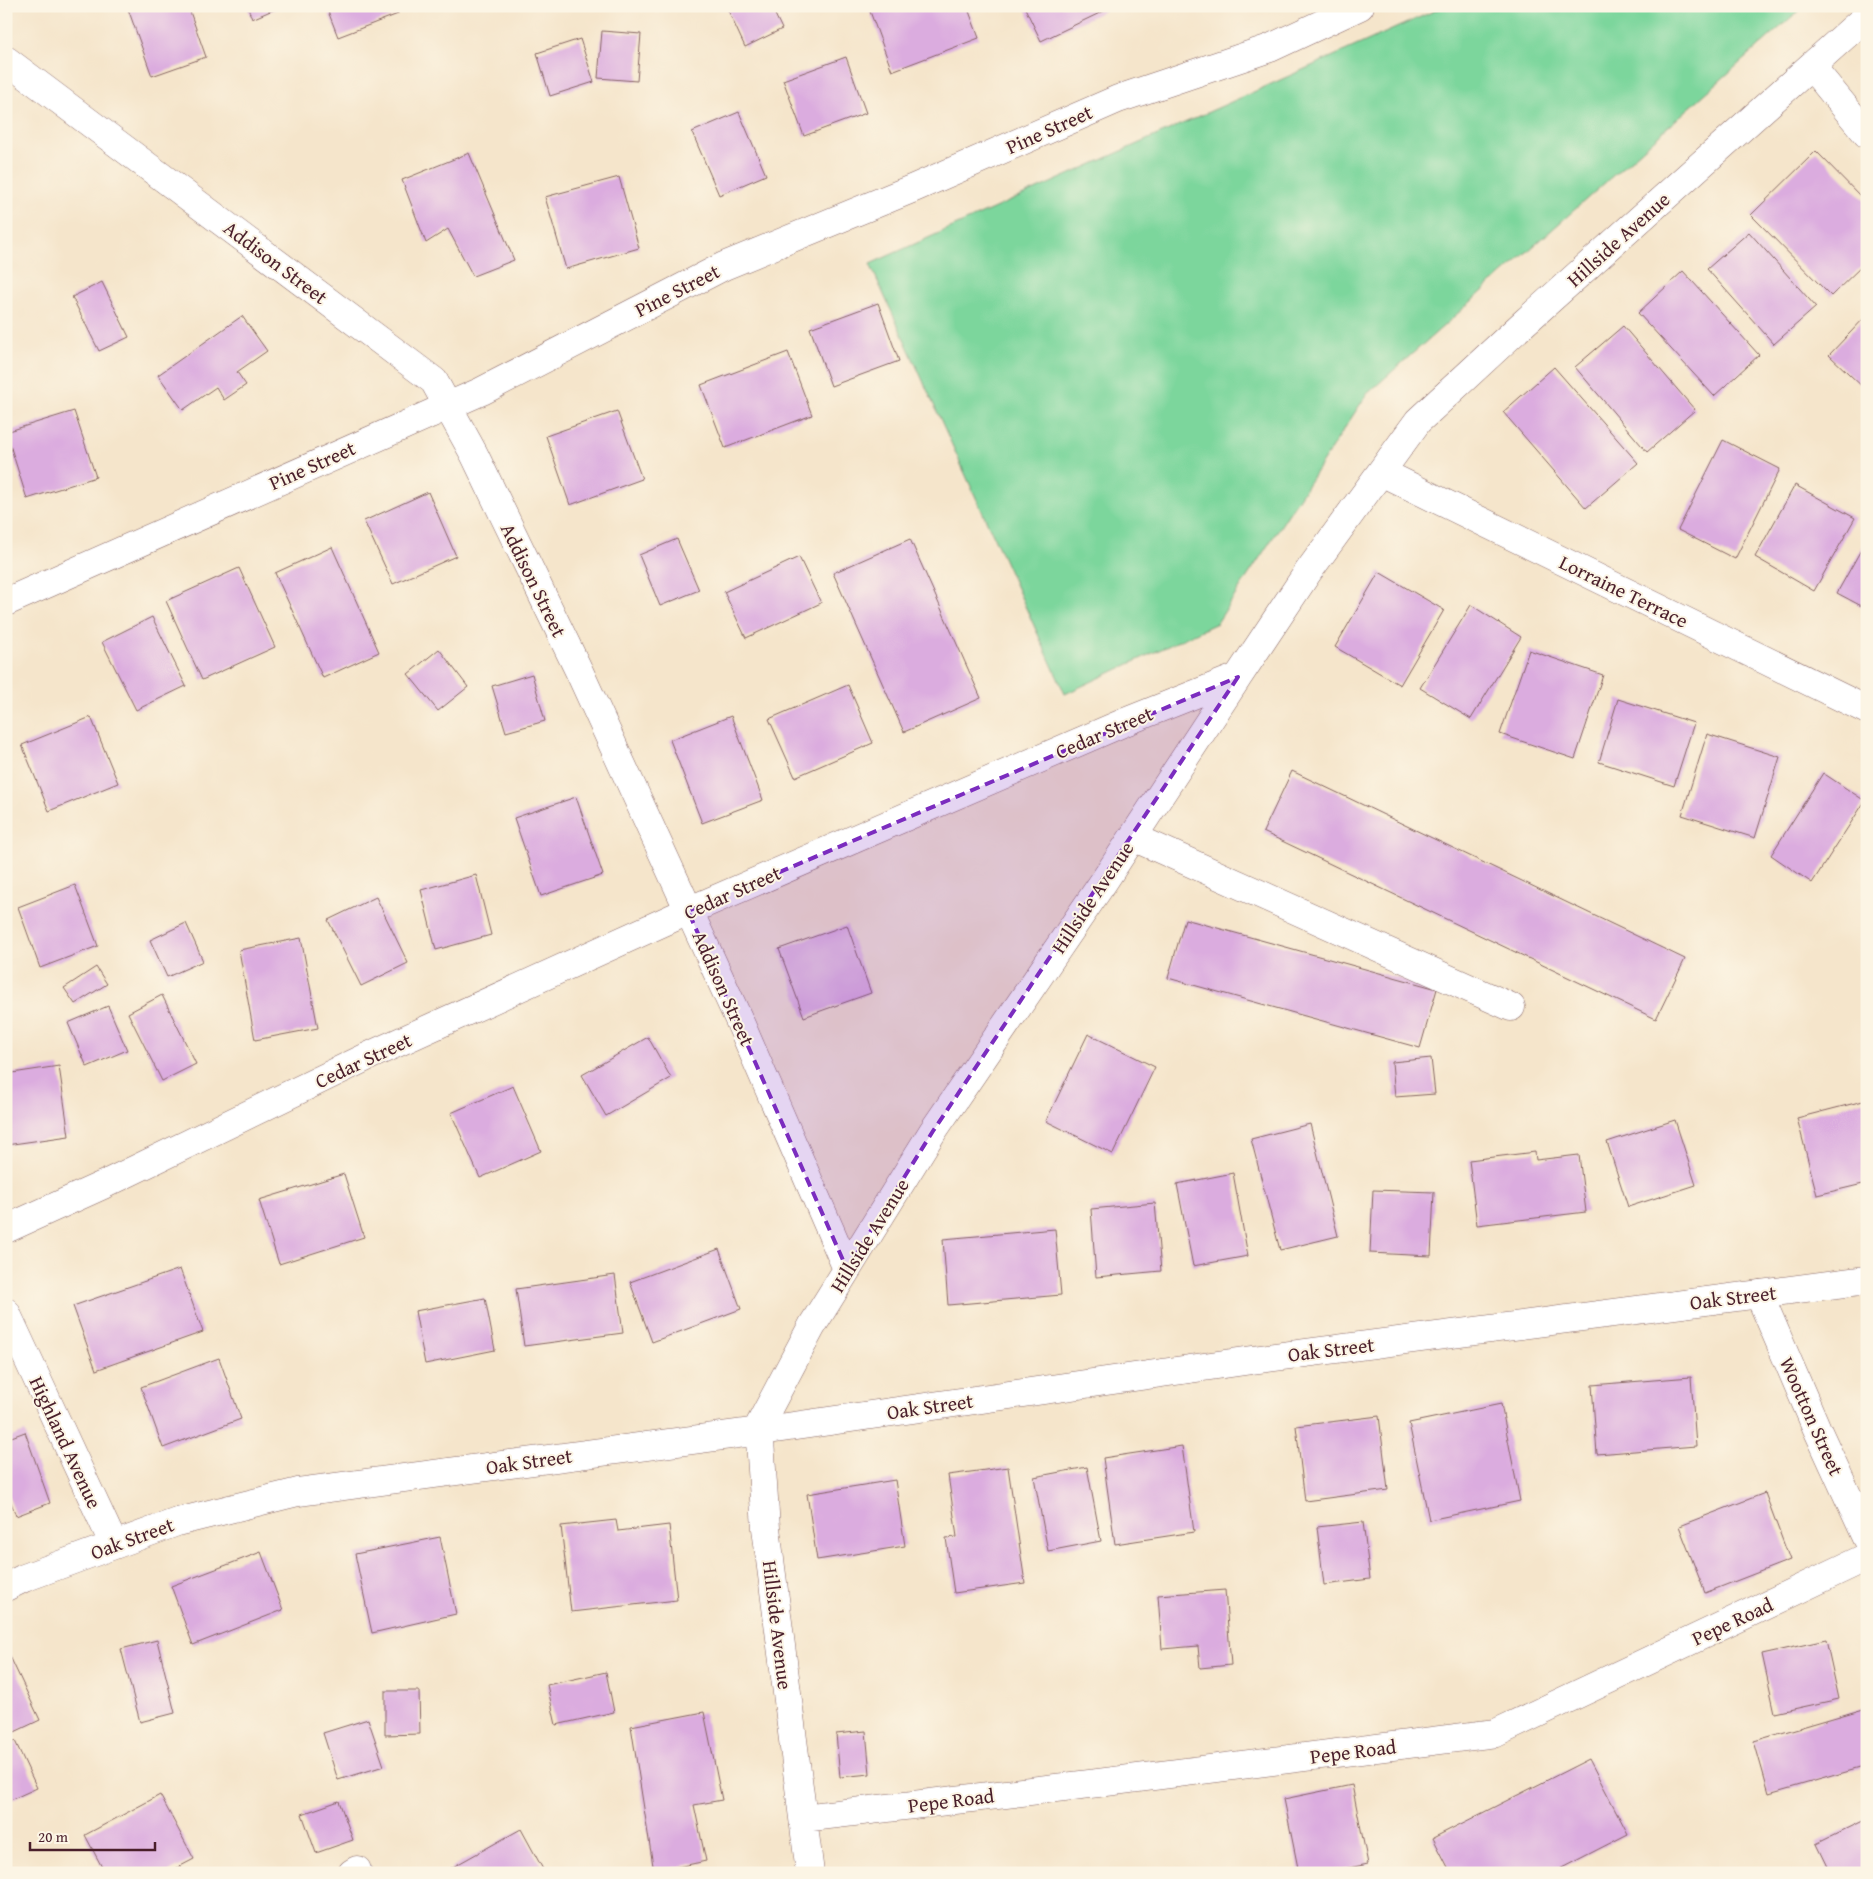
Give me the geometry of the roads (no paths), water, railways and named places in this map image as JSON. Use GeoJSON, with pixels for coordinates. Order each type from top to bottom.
{"type":"FeatureCollection","features":[{"type":"Feature","properties":{"kind":"street","name":"Pine Street"},"geometry":{"type":"LineString","coordinates":[[6,602],[482,391],[724,266],[914,188],[1118,99],[1270,48],[1360,6]]}},
{"type":"Feature","properties":{"kind":"street","name":"Hillside Avenue"},"geometry":{"type":"LineString","coordinates":[[1381,472],[1418,421],[1524,323],[1867,16]]}},
{"type":"Feature","properties":{"kind":"street","name":"Addison Street"},"geometry":{"type":"LineString","coordinates":[[6,60],[434,381],[474,454],[579,671],[739,1020],[848,1269]]}},
{"type":"Feature","properties":{"kind":"street"},"geometry":{"type":"LineString","coordinates":[[1811,66],[1867,134]]}},
{"type":"Feature","properties":{"kind":"street"},"geometry":{"type":"LineString","coordinates":[[1238,677],[1308,572],[1381,472]]}},
{"type":"Feature","properties":{"kind":"street","name":"Lorraine Terrace"},"geometry":{"type":"LineString","coordinates":[[1381,472],[1867,710]]}},
{"type":"Feature","properties":{"kind":"street","name":"Hillside Avenue"},"geometry":{"type":"LineString","coordinates":[[810,1873],[766,1528],[759,1426],[812,1326],[933,1131],[1133,837],[1238,677]]}},
{"type":"Feature","properties":{"kind":"street","name":"Cedar Street"},"geometry":{"type":"LineString","coordinates":[[6,1229],[103,1185],[375,1053],[688,911],[1125,722],[1238,677]]}},
{"type":"Feature","properties":{"kind":"street"},"geometry":{"type":"LineString","coordinates":[[1133,837],[1511,1007]]}},
{"type":"Feature","properties":{"kind":"street","name":"Oak Street"},"geometry":{"type":"LineString","coordinates":[[6,1586],[177,1522],[298,1492],[760,1431],[1262,1358],[1867,1280]]}},
{"type":"Feature","properties":{"kind":"street","name":"Wootton Street"},"geometry":{"type":"LineString","coordinates":[[1759,1294],[1817,1429],[1867,1538]]}},
{"type":"Feature","properties":{"kind":"street","name":"Highland Avenue"},"geometry":{"type":"LineString","coordinates":[[6,1312],[114,1545]]}},
{"type":"Feature","properties":{"kind":"street","name":"Pepe Road"},"geometry":{"type":"LineString","coordinates":[[803,1818],[1496,1733],[1867,1557]]}}]}
